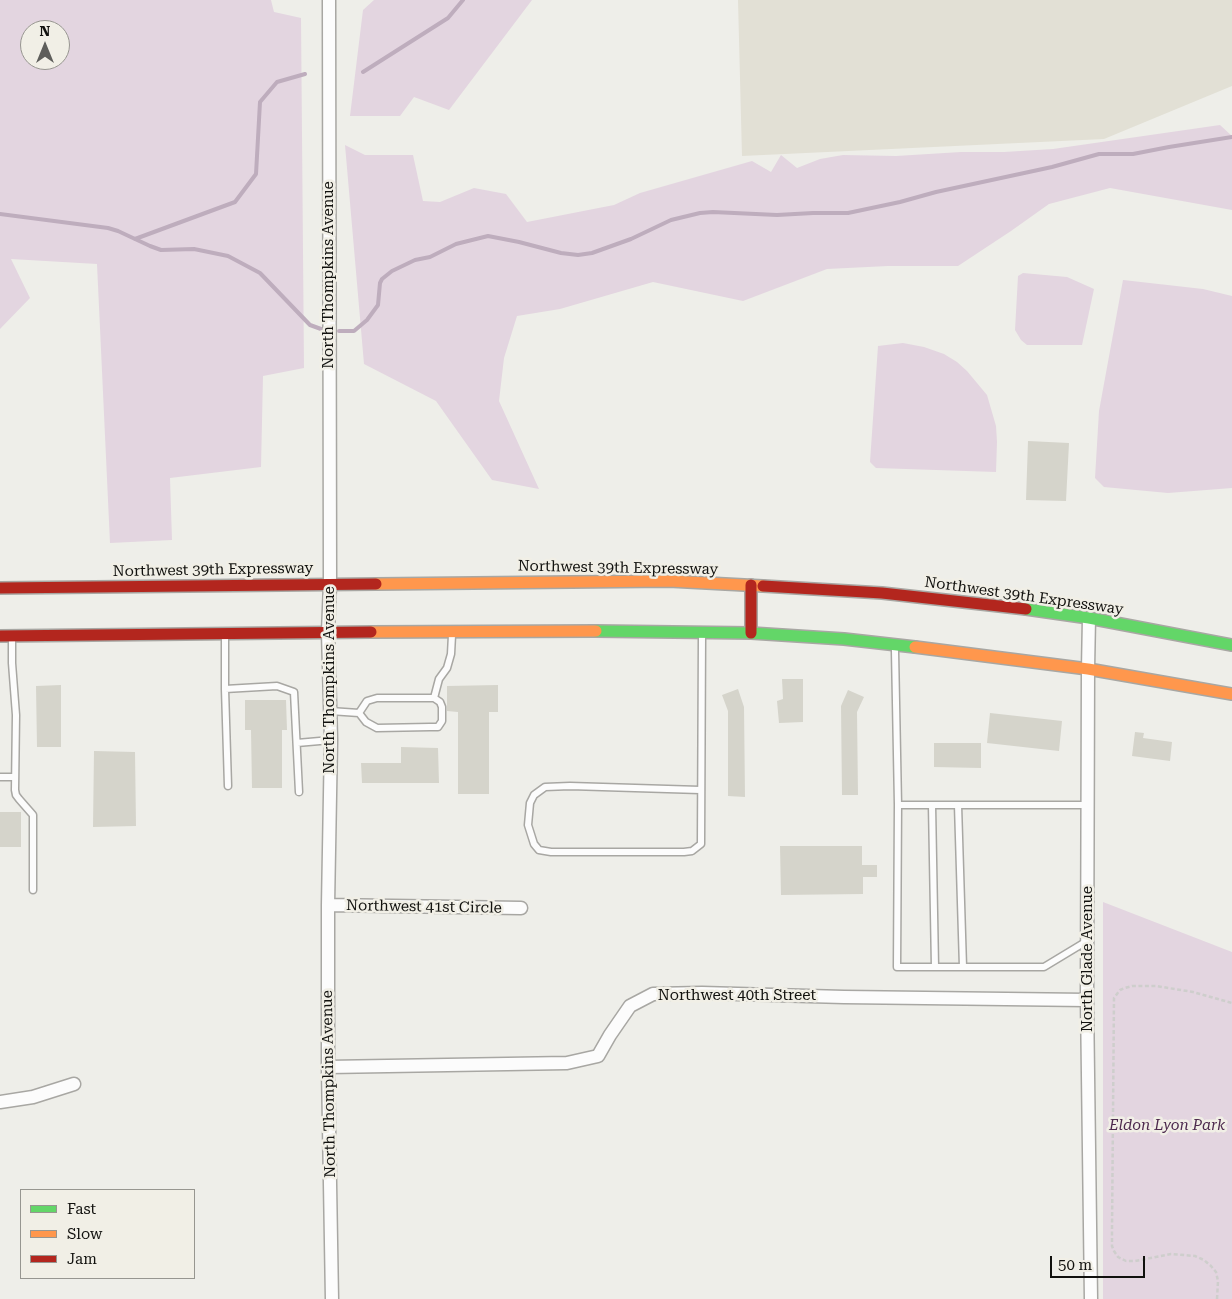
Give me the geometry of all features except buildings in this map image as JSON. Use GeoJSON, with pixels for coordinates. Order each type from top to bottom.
{"type":"FeatureCollection","features":[{"type":"Feature","properties":{"kind":"highway","name":"Northwest 39th Expressway"},"geometry":{"type":"LineString","coordinates":[[0,588],[669,581],[855,592],[1014,607],[1089,618],[1232,645]]}},
{"type":"Feature","properties":{"kind":"highway"},"geometry":{"type":"LineString","coordinates":[[751,585],[752,633]]}},
{"type":"Feature","properties":{"kind":"highway"},"geometry":{"type":"LineString","coordinates":[[0,636],[328,632],[752,633],[895,644],[1088,669],[1232,694]]}},
{"type":"Feature","properties":{"kind":"street","name":"North Thompkins Avenue"},"geometry":{"type":"LineString","coordinates":[[329,0],[330,584],[328,632],[331,740],[328,1067],[332,1299]]}},
{"type":"Feature","properties":{"kind":"street","name":"North Glade Avenue"},"geometry":{"type":"LineString","coordinates":[[1089,618],[1087,1000],[1091,1299]]}},
{"type":"Feature","properties":{"kind":"street","name":"Northwest 41st Circle"},"geometry":{"type":"LineString","coordinates":[[328,905],[521,908]]}},
{"type":"Feature","properties":{"kind":"street","name":"Northwest 40th Street"},"geometry":{"type":"LineString","coordinates":[[328,1067],[567,1063],[598,1056],[630,1006],[653,994],[702,993],[1087,1000]]}},
{"type":"Feature","properties":{"kind":"street"},"geometry":{"type":"LineString","coordinates":[[0,1102],[33,1097],[74,1084]]}},
{"type":"Feature","properties":{"kind":"lane"},"geometry":{"type":"LineString","coordinates":[[434,698],[439,679],[447,668],[451,654],[453,632]]}},
{"type":"Feature","properties":{"kind":"lane"},"geometry":{"type":"LineString","coordinates":[[700,790],[545,787],[534,795],[530,803],[528,825],[534,844],[539,850],[550,852],[684,852],[692,851],[701,844],[702,632]]}},
{"type":"Feature","properties":{"kind":"lane"},"geometry":{"type":"LineString","coordinates":[[224,634],[228,786]]}},
{"type":"Feature","properties":{"kind":"lane"},"geometry":{"type":"LineString","coordinates":[[12,636],[16,715],[16,795],[33,815],[33,890]]}},
{"type":"Feature","properties":{"kind":"lane"},"geometry":{"type":"LineString","coordinates":[[895,644],[898,805],[897,967],[1044,967],[1088,941]]}},
{"type":"Feature","properties":{"kind":"lane"},"geometry":{"type":"LineString","coordinates":[[224,688],[277,686],[294,692],[299,792]]}},
{"type":"Feature","properties":{"kind":"lane"},"geometry":{"type":"LineString","coordinates":[[330,711],[359,713],[366,722],[377,728],[438,727],[442,721],[442,707],[440,702],[434,698],[377,698],[367,701],[359,713]]}},
{"type":"Feature","properties":{"kind":"lane"},"geometry":{"type":"LineString","coordinates":[[297,743],[331,740]]}},
{"type":"Feature","properties":{"kind":"lane"},"geometry":{"type":"LineString","coordinates":[[0,777],[15,777]]}},
{"type":"Feature","properties":{"kind":"lane"},"geometry":{"type":"LineString","coordinates":[[898,805],[1088,805]]}},
{"type":"Feature","properties":{"kind":"lane"},"geometry":{"type":"LineString","coordinates":[[932,805],[935,967]]}},
{"type":"Feature","properties":{"kind":"lane"},"geometry":{"type":"LineString","coordinates":[[958,805],[963,967]]}},
{"type":"Feature","properties":{"kind":"path"},"geometry":{"type":"LineString","coordinates":[[1217,1299],[1218,1281],[1216,1272],[1204,1260],[1182,1254],[1126,1260],[1118,1256],[1112,1246],[1114,998],[1120,990],[1125,988],[1132,986],[1156,986],[1192,992],[1232,1003]]}},
{"type":"Feature","properties":{"kind":"shaded area"},"geometry":{"type":"Polygon","coordinates":[[[738,0],[1232,0],[1232,86],[1104,139],[742,156],[738,0]]]}},
{"type":"Feature","properties":{"kind":"green space"},"geometry":{"type":"Polygon","coordinates":[[[0,0],[271,0],[274,12],[301,18],[304,368],[263,376],[261,467],[170,478],[172,540],[110,543],[97,264],[11,259],[30,298],[0,329],[0,0]]]}},
{"type":"Feature","properties":{"kind":"green space"},"geometry":{"type":"Polygon","coordinates":[[[374,0],[532,0],[449,110],[414,97],[400,116],[350,116],[363,10],[374,0]]]}},
{"type":"Feature","properties":{"kind":"green space"},"geometry":{"type":"Polygon","coordinates":[[[1220,125],[1232,136],[1232,210],[1110,188],[1049,204],[958,266],[888,266],[827,269],[743,301],[653,282],[560,309],[517,316],[504,358],[499,401],[539,489],[492,480],[436,401],[364,364],[345,145],[365,155],[413,155],[423,201],[440,202],[474,188],[506,194],[527,222],[614,205],[640,193],[752,161],[771,172],[781,155],[797,168],[820,159],[843,155],[896,156],[1053,149],[1220,125]]]}},
{"type":"Feature","properties":{"kind":"green space"},"geometry":{"type":"Polygon","coordinates":[[[1023,273],[1067,277],[1094,289],[1082,345],[1027,345],[1021,340],[1015,330],[1018,276],[1023,273]]]}},
{"type":"Feature","properties":{"kind":"green space"},"geometry":{"type":"Polygon","coordinates":[[[1123,280],[1203,289],[1232,296],[1232,488],[1168,493],[1104,487],[1095,478],[1099,411],[1123,280]]]}},
{"type":"Feature","properties":{"kind":"green space"},"geometry":{"type":"Polygon","coordinates":[[[903,343],[924,347],[944,354],[957,362],[987,395],[996,426],[996,472],[876,468],[870,462],[878,346],[903,343]]]}},
{"type":"Feature","properties":{"kind":"green space","name":"Eldon Lyon Park"},"geometry":{"type":"Polygon","coordinates":[[[1103,902],[1232,952],[1232,1299],[1103,1299],[1103,902]]]}},
{"type":"Feature","properties":{"kind":"waterway"},"geometry":{"type":"LineString","coordinates":[[363,72],[448,18],[463,0]]}},
{"type":"Feature","properties":{"kind":"waterway"},"geometry":{"type":"LineString","coordinates":[[135,239],[235,202],[256,174],[260,102],[277,82],[305,74]]}},
{"type":"Feature","properties":{"kind":"waterway"},"geometry":{"type":"LineString","coordinates":[[339,331],[354,331],[367,320],[378,305],[382,279],[392,271],[415,260],[430,257],[456,244],[488,236],[561,253],[578,255],[592,253],[631,239],[671,220],[700,213],[777,215],[848,213],[1052,167],[1099,154],[1133,154],[1232,137]]}},
{"type":"Feature","properties":{"kind":"waterway"},"geometry":{"type":"LineString","coordinates":[[0,214],[108,228],[161,250],[194,249],[228,256],[260,273],[310,325],[321,329]]}},
{"type":"Feature","properties":{"kind":"traffic: fast"},"geometry":{"type":"LineString","coordinates":[[1026,609],[1089,618],[1232,645]]}},
{"type":"Feature","properties":{"kind":"traffic: fast"},"geometry":{"type":"LineString","coordinates":[[596,631],[751,633],[844,639],[915,647]]}},
{"type":"Feature","properties":{"kind":"traffic: slow"},"geometry":{"type":"LineString","coordinates":[[376,584],[669,581],[763,586]]}},
{"type":"Feature","properties":{"kind":"traffic: slow"},"geometry":{"type":"LineString","coordinates":[[371,632],[596,631]]}},
{"type":"Feature","properties":{"kind":"traffic: slow"},"geometry":{"type":"LineString","coordinates":[[915,647],[1088,669],[1232,694]]}},
{"type":"Feature","properties":{"kind":"traffic: jam"},"geometry":{"type":"LineString","coordinates":[[0,588],[376,584]]}},
{"type":"Feature","properties":{"kind":"traffic: jam"},"geometry":{"type":"LineString","coordinates":[[751,585],[751,633]]}},
{"type":"Feature","properties":{"kind":"traffic: jam"},"geometry":{"type":"LineString","coordinates":[[763,586],[882,593],[1026,609]]}},
{"type":"Feature","properties":{"kind":"traffic: jam"},"geometry":{"type":"LineString","coordinates":[[0,636],[371,632]]}}]}
